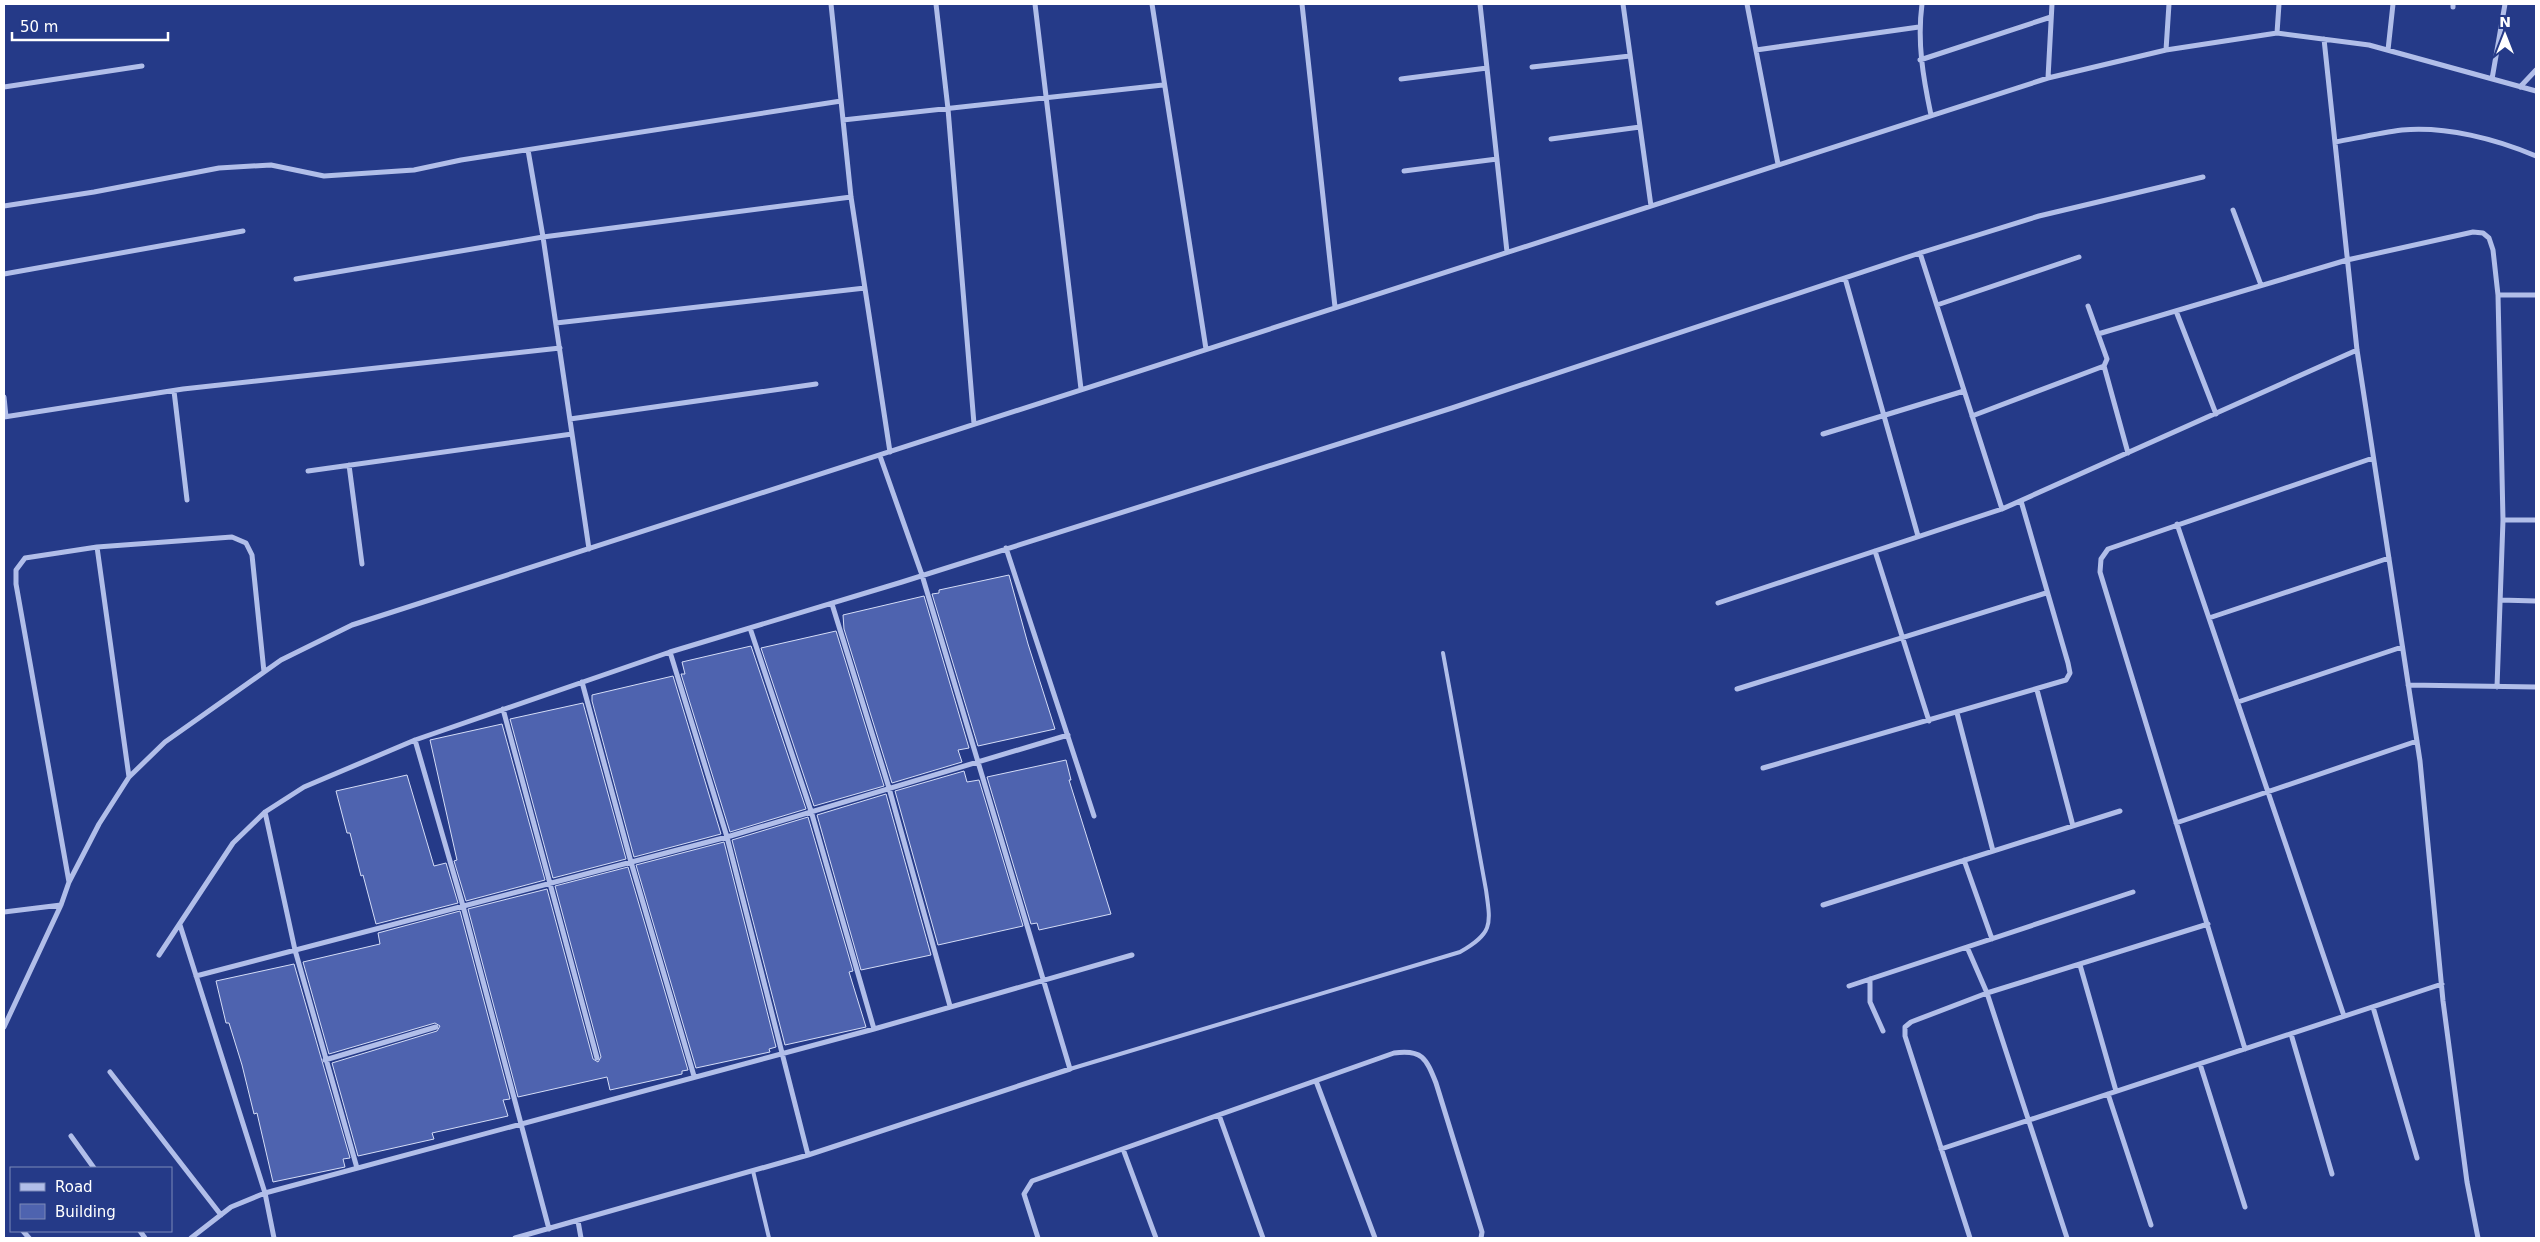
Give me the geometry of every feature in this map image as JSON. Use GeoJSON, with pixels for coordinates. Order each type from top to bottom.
{"type":"FeatureCollection","features":[{"type":"Feature","properties":{"kind":"street"},"geometry":{"type":"LineString","coordinates":[[831,4],[851,196],[890,452]]}},
{"type":"Feature","properties":{"kind":"street"},"geometry":{"type":"LineString","coordinates":[[936,4],[948,109],[974,424]]}},
{"type":"Feature","properties":{"kind":"street"},"geometry":{"type":"LineString","coordinates":[[1035,4],[1081,389]]}},
{"type":"Feature","properties":{"kind":"street"},"geometry":{"type":"LineString","coordinates":[[1152,4],[1163,85],[1206,349]]}},
{"type":"Feature","properties":{"kind":"street"},"geometry":{"type":"LineString","coordinates":[[1302,4],[1336,308]]}},
{"type":"Feature","properties":{"kind":"street"},"geometry":{"type":"LineString","coordinates":[[1480,4],[1507,252]]}},
{"type":"Feature","properties":{"kind":"street"},"geometry":{"type":"LineString","coordinates":[[1623,4],[1651,206]]}},
{"type":"Feature","properties":{"kind":"street"},"geometry":{"type":"LineString","coordinates":[[1747,4],[1778,164]]}},
{"type":"Feature","properties":{"kind":"street"},"geometry":{"type":"LineString","coordinates":[[1922,4],[1919,27],[1920,60],[1931,115]]}},
{"type":"Feature","properties":{"kind":"street"},"geometry":{"type":"LineString","coordinates":[[2048,78],[2052,4]]}},
{"type":"Feature","properties":{"kind":"street"},"geometry":{"type":"LineString","coordinates":[[2166,50],[2168,4]]}},
{"type":"Feature","properties":{"kind":"street"},"geometry":{"type":"LineString","coordinates":[[2277,33],[2279,4]]}},
{"type":"Feature","properties":{"kind":"street"},"geometry":{"type":"LineString","coordinates":[[2388,50],[2393,4]]}},
{"type":"Feature","properties":{"kind":"street"},"geometry":{"type":"LineString","coordinates":[[2492,79],[2505,4]]}},
{"type":"Feature","properties":{"kind":"street"},"geometry":{"type":"LineString","coordinates":[[1920,60],[2051,17]]}},
{"type":"Feature","properties":{"kind":"street"},"geometry":{"type":"LineString","coordinates":[[1756,50],[1919,27]]}},
{"type":"Feature","properties":{"kind":"street"},"geometry":{"type":"LineString","coordinates":[[4,1027],[61,905],[69,882],[100,824],[129,777],[165,742],[281,660],[352,625],[2048,78],[2166,50],[2277,33],[2388,50],[2536,91]]}},
{"type":"Feature","properties":{"kind":"street"},"geometry":{"type":"LineString","coordinates":[[2324,39],[2357,350],[2417,741],[2442,984],[2467,1182],[2478,1238]]}},
{"type":"Feature","properties":{"kind":"street"},"geometry":{"type":"LineString","coordinates":[[1532,67],[1630,56]]}},
{"type":"Feature","properties":{"kind":"street"},"geometry":{"type":"LineString","coordinates":[[4,87],[142,66]]}},
{"type":"Feature","properties":{"kind":"street"},"geometry":{"type":"LineString","coordinates":[[1401,79],[1487,68]]}},
{"type":"Feature","properties":{"kind":"street"},"geometry":{"type":"LineString","coordinates":[[2520,87],[2536,70]]}},
{"type":"Feature","properties":{"kind":"street"},"geometry":{"type":"LineString","coordinates":[[843,120],[1163,85]]}},
{"type":"Feature","properties":{"kind":"street"},"geometry":{"type":"LineString","coordinates":[[4,206],[94,192],[219,168],[271,165],[324,176],[414,170],[528,150],[841,101]]}},
{"type":"Feature","properties":{"kind":"street"},"geometry":{"type":"LineString","coordinates":[[1551,139],[1640,128]]}},
{"type":"Feature","properties":{"kind":"street"},"geometry":{"type":"LineString","coordinates":[[2335,142],[2403,130],[2430,130],[2508,144],[2536,156]]}},
{"type":"Feature","properties":{"kind":"street"},"geometry":{"type":"LineString","coordinates":[[528,150],[590,548]]}},
{"type":"Feature","properties":{"kind":"street"},"geometry":{"type":"LineString","coordinates":[[1404,171],[1497,159]]}},
{"type":"Feature","properties":{"kind":"street"},"geometry":{"type":"LineString","coordinates":[[159,955],[233,843],[265,812],[304,787],[415,740],[670,652],[832,604],[1452,408],[1920,253],[2039,216],[2203,177]]}},
{"type":"Feature","properties":{"kind":"street"},"geometry":{"type":"LineString","coordinates":[[296,279],[543,237],[851,196]]}},
{"type":"Feature","properties":{"kind":"street"},"geometry":{"type":"LineString","coordinates":[[2234,210],[2261,285]]}},
{"type":"Feature","properties":{"kind":"street"},"geometry":{"type":"LineString","coordinates":[[4,274],[243,231]]}},
{"type":"Feature","properties":{"kind":"street"},"geometry":{"type":"LineString","coordinates":[[2098,334],[2347,260],[2473,232],[2483,233],[2489,238],[2493,250],[2498,295],[2503,520],[2497,686]]}},
{"type":"Feature","properties":{"kind":"street"},"geometry":{"type":"LineString","coordinates":[[1920,253],[2002,509]]}},
{"type":"Feature","properties":{"kind":"street"},"geometry":{"type":"LineString","coordinates":[[1937,305],[2079,257]]}},
{"type":"Feature","properties":{"kind":"street"},"geometry":{"type":"LineString","coordinates":[[1845,278],[1918,536]]}},
{"type":"Feature","properties":{"kind":"street"},"geometry":{"type":"LineString","coordinates":[[556,323],[865,288]]}},
{"type":"Feature","properties":{"kind":"street"},"geometry":{"type":"LineString","coordinates":[[2498,295],[2536,295]]}},
{"type":"Feature","properties":{"kind":"street"},"geometry":{"type":"LineString","coordinates":[[2088,306],[2107,359],[2104,366],[2128,453]]}},
{"type":"Feature","properties":{"kind":"street"},"geometry":{"type":"LineString","coordinates":[[2176,311],[2216,414]]}},
{"type":"Feature","properties":{"kind":"street"},"geometry":{"type":"LineString","coordinates":[[4,397],[5,417],[174,391],[560,348]]}},
{"type":"Feature","properties":{"kind":"street"},"geometry":{"type":"LineString","coordinates":[[1718,603],[2002,509],[2357,350]]}},
{"type":"Feature","properties":{"kind":"street"},"geometry":{"type":"LineString","coordinates":[[1972,416],[2104,366]]}},
{"type":"Feature","properties":{"kind":"street"},"geometry":{"type":"LineString","coordinates":[[570,419],[816,384]]}},
{"type":"Feature","properties":{"kind":"street"},"geometry":{"type":"LineString","coordinates":[[174,391],[187,500]]}},
{"type":"Feature","properties":{"kind":"street"},"geometry":{"type":"LineString","coordinates":[[1822,434],[1964,391]]}},
{"type":"Feature","properties":{"kind":"street"},"geometry":{"type":"LineString","coordinates":[[308,471],[572,434]]}},
{"type":"Feature","properties":{"kind":"street"},"geometry":{"type":"LineString","coordinates":[[515,1238],[808,1156],[1070,1069],[1042,981],[922,575],[880,456]]}},
{"type":"Feature","properties":{"kind":"street"},"geometry":{"type":"LineString","coordinates":[[2246,1049],[2100,572],[2101,559],[2108,548],[2373,458]]}},
{"type":"Feature","properties":{"kind":"street"},"geometry":{"type":"LineString","coordinates":[[349,465],[362,564]]}},
{"type":"Feature","properties":{"kind":"street"},"geometry":{"type":"LineString","coordinates":[[1763,768],[2037,690],[2066,680],[2070,673],[2020,501]]}},
{"type":"Feature","properties":{"kind":"street"},"geometry":{"type":"LineString","coordinates":[[2503,520],[2536,520]]}},
{"type":"Feature","properties":{"kind":"street"},"geometry":{"type":"LineString","coordinates":[[2177,524],[2344,1016]]}},
{"type":"Feature","properties":{"kind":"street"},"geometry":{"type":"LineString","coordinates":[[69,882],[16,584],[16,570],[25,558],[96,547],[232,537],[246,543],[252,555],[264,672]]}},
{"type":"Feature","properties":{"kind":"street"},"geometry":{"type":"LineString","coordinates":[[96,547],[129,777]]}},
{"type":"Feature","properties":{"kind":"street"},"geometry":{"type":"LineString","coordinates":[[1006,548],[1094,816]]}},
{"type":"Feature","properties":{"kind":"street"},"geometry":{"type":"LineString","coordinates":[[1875,551],[1929,720]]}},
{"type":"Feature","properties":{"kind":"street"},"geometry":{"type":"LineString","coordinates":[[2209,618],[2389,558]]}},
{"type":"Feature","properties":{"kind":"street"},"geometry":{"type":"LineString","coordinates":[[1737,689],[2046,593]]}},
{"type":"Feature","properties":{"kind":"street"},"geometry":{"type":"LineString","coordinates":[[2500,600],[2536,601]]}},
{"type":"Feature","properties":{"kind":"street"},"geometry":{"type":"LineString","coordinates":[[832,604],[889,788],[950,1006]]}},
{"type":"Feature","properties":{"kind":"street"},"geometry":{"type":"LineString","coordinates":[[750,628],[811,811],[874,1029]]}},
{"type":"Feature","properties":{"kind":"street"},"geometry":{"type":"LineString","coordinates":[[2238,702],[2402,647]]}},
{"type":"Feature","properties":{"kind":"street"},"geometry":{"type":"LineString","coordinates":[[670,652],[728,837],[780,1052],[808,1156]]}},
{"type":"Feature","properties":{"kind":"street"},"geometry":{"type":"LineString","coordinates":[[582,682],[631,862],[694,1076]]}},
{"type":"Feature","properties":{"kind":"street"},"geometry":{"type":"LineString","coordinates":[[2408,685],[2536,688]]}},
{"type":"Feature","properties":{"kind":"street"},"geometry":{"type":"LineString","coordinates":[[2037,690],[2073,826]]}},
{"type":"Feature","properties":{"kind":"street"},"geometry":{"type":"LineString","coordinates":[[503,709],[597,1058]]}},
{"type":"Feature","properties":{"kind":"street"},"geometry":{"type":"LineString","coordinates":[[1957,713],[1993,851]]}},
{"type":"Feature","properties":{"kind":"street"},"geometry":{"type":"LineString","coordinates":[[196,976],[728,837],[977,761],[1068,736]]}},
{"type":"Feature","properties":{"kind":"street"},"geometry":{"type":"LineString","coordinates":[[415,740],[463,906],[549,1229]]}},
{"type":"Feature","properties":{"kind":"street"},"geometry":{"type":"LineString","coordinates":[[2176,822],[2417,741]]}},
{"type":"Feature","properties":{"kind":"street"},"geometry":{"type":"LineString","coordinates":[[1822,905],[2120,811]]}},
{"type":"Feature","properties":{"kind":"street"},"geometry":{"type":"LineString","coordinates":[[265,812],[295,950],[357,1168]]}},
{"type":"Feature","properties":{"kind":"street"},"geometry":{"type":"LineString","coordinates":[[1964,860],[1992,939]]}},
{"type":"Feature","properties":{"kind":"street"},"geometry":{"type":"LineString","coordinates":[[1849,986],[2133,892]]}},
{"type":"Feature","properties":{"kind":"street"},"geometry":{"type":"LineString","coordinates":[[4,912],[61,905]]}},
{"type":"Feature","properties":{"kind":"street"},"geometry":{"type":"LineString","coordinates":[[1970,1238],[1904,1028],[1911,1022],[1988,993],[2208,924]]}},
{"type":"Feature","properties":{"kind":"street"},"geometry":{"type":"LineString","coordinates":[[180,925],[265,1193],[274,1238]]}},
{"type":"Feature","properties":{"kind":"street"},"geometry":{"type":"LineString","coordinates":[[1967,947],[1988,993],[2067,1238]]}},
{"type":"Feature","properties":{"kind":"street"},"geometry":{"type":"LineString","coordinates":[[191,1238],[231,1207],[265,1193],[780,1052],[874,1029],[1132,955]]}},
{"type":"Feature","properties":{"kind":"street"},"geometry":{"type":"LineString","coordinates":[[2080,965],[2116,1091]]}},
{"type":"Feature","properties":{"kind":"street"},"geometry":{"type":"LineString","coordinates":[[1870,979],[1870,1002],[1883,1031]]}},
{"type":"Feature","properties":{"kind":"street"},"geometry":{"type":"LineString","coordinates":[[1941,1149],[2442,984]]}},
{"type":"Feature","properties":{"kind":"street"},"geometry":{"type":"LineString","coordinates":[[2373,1007],[2417,1158]]}},
{"type":"Feature","properties":{"kind":"street"},"geometry":{"type":"LineString","coordinates":[[325,1060],[436,1028]]}},
{"type":"Feature","properties":{"kind":"street"},"geometry":{"type":"LineString","coordinates":[[2291,1034],[2332,1174]]}},
{"type":"Feature","properties":{"kind":"street"},"geometry":{"type":"LineString","coordinates":[[1038,1238],[1024,1194],[1032,1181],[1394,1053],[1409,1051],[1420,1054],[1428,1064],[1436,1083],[1482,1232],[1481,1238]]}},
{"type":"Feature","properties":{"kind":"street"},"geometry":{"type":"LineString","coordinates":[[2200,1064],[2245,1207]]}},
{"type":"Feature","properties":{"kind":"street"},"geometry":{"type":"LineString","coordinates":[[110,1072],[221,1215]]}},
{"type":"Feature","properties":{"kind":"street"},"geometry":{"type":"LineString","coordinates":[[1316,1081],[1375,1238]]}},
{"type":"Feature","properties":{"kind":"street"},"geometry":{"type":"LineString","coordinates":[[2108,1094],[2152,1226]]}},
{"type":"Feature","properties":{"kind":"street"},"geometry":{"type":"LineString","coordinates":[[1219,1114],[1263,1238]]}},
{"type":"Feature","properties":{"kind":"street"},"geometry":{"type":"LineString","coordinates":[[71,1136],[93,1167]]}},
{"type":"Feature","properties":{"kind":"street"},"geometry":{"type":"LineString","coordinates":[[1123,1149],[1156,1238]]}},
{"type":"Feature","properties":{"kind":"street"},"geometry":{"type":"LineString","coordinates":[[578,1221],[581,1238]]}},
{"type":"Feature","properties":{"kind":"lane"},"geometry":{"type":"LineString","coordinates":[[1070,1069],[1460,952],[1480,940],[1490,921],[1443,653]]}},
{"type":"Feature","properties":{"kind":"lane"},"geometry":{"type":"LineString","coordinates":[[753,1171],[769,1238]]}},
{"type":"Feature","properties":{"kind":"building"},"geometry":{"type":"Polygon","coordinates":[[[1009,575],[1028,644],[1055,729],[978,746],[932,594],[939,593],[939,590],[1009,575]]]}},
{"type":"Feature","properties":{"kind":"building"},"geometry":{"type":"Polygon","coordinates":[[[924,596],[969,748],[958,750],[962,762],[892,783],[844,629],[843,615],[924,596]]]}},
{"type":"Feature","properties":{"kind":"building"},"geometry":{"type":"Polygon","coordinates":[[[836,631],[884,786],[814,806],[761,648],[836,631]]]}},
{"type":"Feature","properties":{"kind":"building"},"geometry":{"type":"Polygon","coordinates":[[[751,646],[806,809],[730,832],[681,674],[685,674],[682,662],[751,646]]]}},
{"type":"Feature","properties":{"kind":"building"},"geometry":{"type":"Polygon","coordinates":[[[673,676],[721,834],[634,857],[592,701],[592,695],[673,676]]]}},
{"type":"Feature","properties":{"kind":"building"},"geometry":{"type":"Polygon","coordinates":[[[583,703],[626,859],[553,878],[510,719],[583,703]]]}},
{"type":"Feature","properties":{"kind":"building"},"geometry":{"type":"Polygon","coordinates":[[[502,724],[545,880],[466,901],[454,861],[457,860],[430,740],[502,724]]]}},
{"type":"Feature","properties":{"kind":"building"},"geometry":{"type":"Polygon","coordinates":[[[1066,760],[1071,780],[1069,780],[1111,914],[1039,930],[1037,923],[1031,924],[987,777],[1066,760]]]}},
{"type":"Feature","properties":{"kind":"building"},"geometry":{"type":"Polygon","coordinates":[[[964,771],[967,782],[979,780],[1023,926],[938,945],[895,791],[964,771]]]}},
{"type":"Feature","properties":{"kind":"building"},"geometry":{"type":"Polygon","coordinates":[[[407,775],[434,866],[446,863],[458,903],[376,924],[363,875],[361,876],[350,833],[347,833],[336,791],[407,775]]]}},
{"type":"Feature","properties":{"kind":"building"},"geometry":{"type":"Polygon","coordinates":[[[886,794],[931,955],[861,970],[817,815],[886,794]]]}},
{"type":"Feature","properties":{"kind":"building"},"geometry":{"type":"Polygon","coordinates":[[[808,817],[853,971],[849,972],[866,1027],[785,1045],[732,840],[808,817]]]}},
{"type":"Feature","properties":{"kind":"building"},"geometry":{"type":"Polygon","coordinates":[[[724,842],[776,1047],[769,1049],[770,1052],[696,1068],[636,865],[724,842]]]}},
{"type":"Feature","properties":{"kind":"building"},"geometry":{"type":"Polygon","coordinates":[[[628,867],[688,1070],[682,1071],[682,1074],[610,1090],[607,1077],[518,1097],[468,909],[547,889],[593,1059],[598,1062],[601,1057],[555,886],[628,867]]]}},
{"type":"Feature","properties":{"kind":"building"},"geometry":{"type":"Polygon","coordinates":[[[460,911],[510,1099],[503,1100],[508,1116],[432,1133],[434,1139],[358,1156],[332,1063],[437,1031],[440,1026],[435,1023],[329,1054],[303,962],[380,944],[378,933],[460,911]]]}},
{"type":"Feature","properties":{"kind":"building"},"geometry":{"type":"Polygon","coordinates":[[[294,964],[350,1158],[343,1159],[345,1167],[273,1182],[257,1113],[254,1114],[242,1065],[229,1023],[226,1023],[216,981],[294,964]]]}}]}
